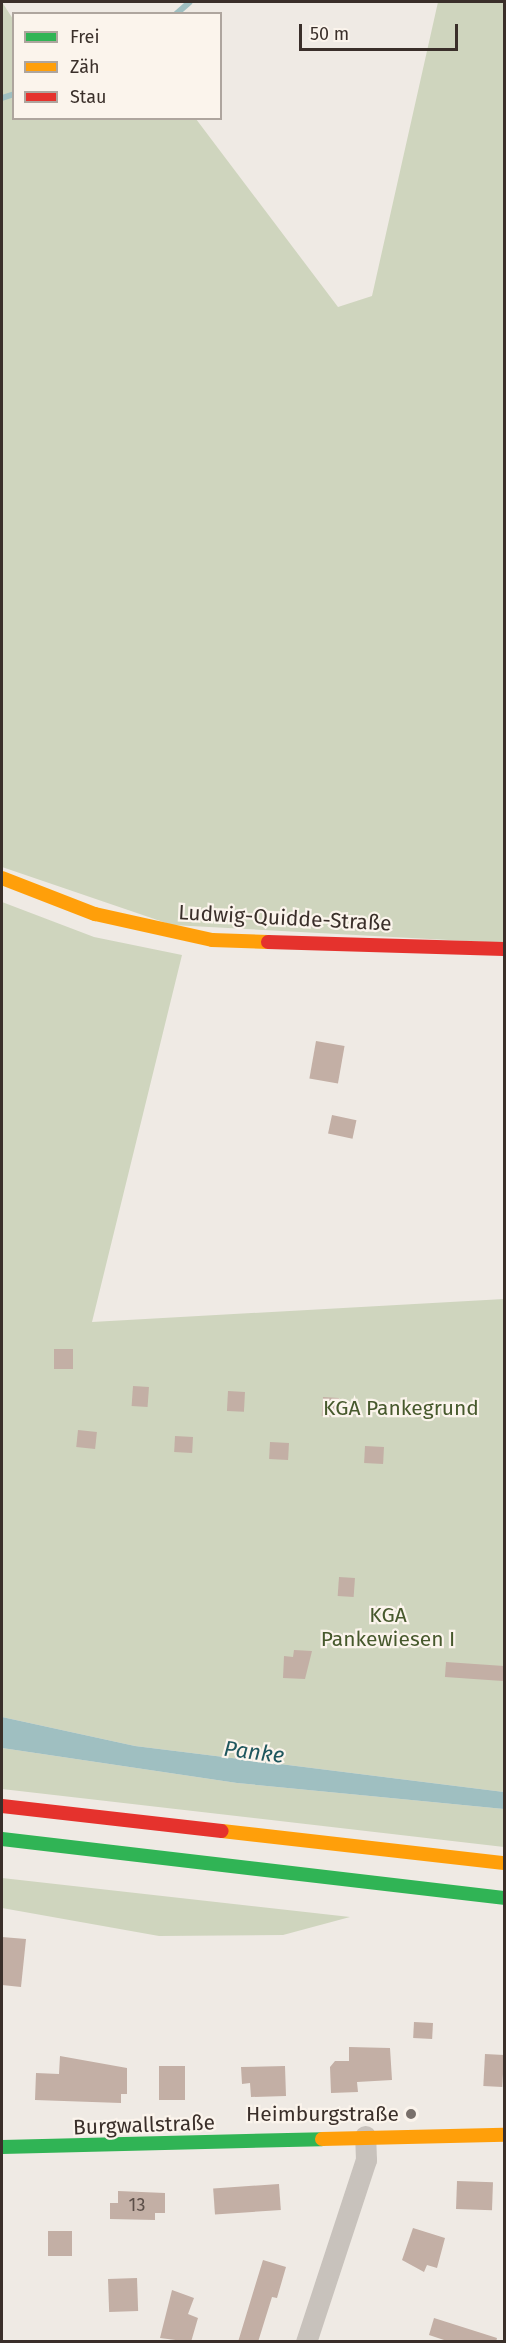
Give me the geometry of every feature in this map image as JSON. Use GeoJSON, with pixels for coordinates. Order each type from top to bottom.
{"type":"FeatureCollection","features":[{"type":"Feature","properties":{"kind":"main road","name":"Ludwig-Quidde-Straße"},"geometry":{"type":"LineString","coordinates":[[2,878],[47,891],[95,914],[212,940],[504,949]]}},
{"type":"Feature","properties":{"kind":"main road"},"geometry":{"type":"LineString","coordinates":[[2,1806],[504,1863]]}},
{"type":"Feature","properties":{"kind":"main road"},"geometry":{"type":"LineString","coordinates":[[2,1839],[504,1898]]}},
{"type":"Feature","properties":{"kind":"main road","name":"Burgwallstraße"},"geometry":{"type":"LineString","coordinates":[[2,2147],[93,2149],[365,2136],[504,2135]]}},
{"type":"Feature","properties":{"kind":"street"},"geometry":{"type":"LineString","coordinates":[[306,2342],[366,2160],[365,2136]]}},
{"type":"Feature","properties":{"kind":"green space"},"geometry":{"type":"Polygon","coordinates":[[[2,2],[12,17],[12,120],[197,120],[338,307],[372,296],[438,2],[504,2],[504,943],[172,925],[2,867],[2,2]]]}},
{"type":"Feature","properties":{"kind":"green space"},"geometry":{"type":"Polygon","coordinates":[[[2,902],[94,937],[182,955],[92,1322],[504,1299],[504,1792],[135,1746],[2,1717],[2,902]]]}},
{"type":"Feature","properties":{"kind":"green space"},"geometry":{"type":"Polygon","coordinates":[[[2,1748],[237,1783],[504,1809],[504,1847],[2,1789],[2,1748]]]}},
{"type":"Feature","properties":{"kind":"green space"},"geometry":{"type":"Polygon","coordinates":[[[2,1878],[350,1917],[283,1935],[159,1936],[2,1908],[2,1878]]]}},
{"type":"Feature","properties":{"kind":"water"},"geometry":{"type":"Polygon","coordinates":[[[2,1717],[135,1746],[504,1792],[504,1809],[237,1783],[2,1748],[2,1717]]]}},
{"type":"Feature","properties":{"kind":"building"},"geometry":{"type":"Polygon","coordinates":[[[316,1041],[345,1046],[338,1083],[309,1078],[316,1041]]]}},
{"type":"Feature","properties":{"kind":"building"},"geometry":{"type":"Polygon","coordinates":[[[332,1115],[356,1120],[353,1139],[328,1134],[332,1115]]]}},
{"type":"Feature","properties":{"kind":"building"},"geometry":{"type":"Polygon","coordinates":[[[54,1349],[73,1349],[73,1369],[54,1369],[54,1349]]]}},
{"type":"Feature","properties":{"kind":"building"},"geometry":{"type":"Polygon","coordinates":[[[133,1386],[149,1387],[148,1407],[132,1406],[133,1386]]]}},
{"type":"Feature","properties":{"kind":"building"},"geometry":{"type":"Polygon","coordinates":[[[228,1391],[245,1392],[244,1412],[227,1411],[228,1391]]]}},
{"type":"Feature","properties":{"kind":"building"},"geometry":{"type":"Polygon","coordinates":[[[323,1397],[339,1398],[338,1417],[322,1416],[323,1397]]]}},
{"type":"Feature","properties":{"kind":"building"},"geometry":{"type":"Polygon","coordinates":[[[78,1430],[97,1432],[95,1449],[76,1447],[78,1430]]]}},
{"type":"Feature","properties":{"kind":"building"},"geometry":{"type":"Polygon","coordinates":[[[175,1436],[193,1437],[192,1453],[174,1452],[175,1436]]]}},
{"type":"Feature","properties":{"kind":"building"},"geometry":{"type":"Polygon","coordinates":[[[270,1442],[289,1443],[288,1460],[269,1459],[270,1442]]]}},
{"type":"Feature","properties":{"kind":"building"},"geometry":{"type":"Polygon","coordinates":[[[365,1446],[384,1447],[383,1464],[364,1463],[365,1446]]]}},
{"type":"Feature","properties":{"kind":"building"},"geometry":{"type":"Polygon","coordinates":[[[339,1577],[355,1578],[354,1597],[338,1596],[339,1577]]]}},
{"type":"Feature","properties":{"kind":"building"},"geometry":{"type":"Polygon","coordinates":[[[294,1650],[312,1651],[305,1679],[283,1678],[284,1656],[293,1657],[294,1650]]]}},
{"type":"Feature","properties":{"kind":"building"},"geometry":{"type":"Polygon","coordinates":[[[446,1662],[504,1666],[503,1681],[445,1677],[446,1662]]]}},
{"type":"Feature","properties":{"kind":"building"},"geometry":{"type":"Polygon","coordinates":[[[2,1937],[26,1939],[21,1987],[2,1985],[2,1937]]]}},
{"type":"Feature","properties":{"kind":"building"},"geometry":{"type":"Polygon","coordinates":[[[414,2022],[433,2023],[432,2039],[413,2038],[414,2022]]]}},
{"type":"Feature","properties":{"kind":"building"},"geometry":{"type":"Polygon","coordinates":[[[349,2047],[390,2048],[392,2080],[357,2082],[358,2092],[331,2093],[330,2067],[335,2061],[349,2061],[349,2047]]]}},
{"type":"Feature","properties":{"kind":"building"},"geometry":{"type":"Polygon","coordinates":[[[485,2054],[504,2055],[502,2087],[483,2086],[485,2054]]]}},
{"type":"Feature","properties":{"kind":"building"},"geometry":{"type":"Polygon","coordinates":[[[60,2056],[127,2068],[127,2094],[121,2094],[121,2103],[35,2100],[36,2073],[59,2074],[60,2056]]]}},
{"type":"Feature","properties":{"kind":"building"},"geometry":{"type":"Polygon","coordinates":[[[159,2066],[185,2066],[185,2100],[159,2100],[159,2066]]]}},
{"type":"Feature","properties":{"kind":"building"},"geometry":{"type":"Polygon","coordinates":[[[285,2066],[286,2096],[251,2097],[250,2083],[242,2084],[241,2067],[285,2066]]]}},
{"type":"Feature","properties":{"kind":"building"},"geometry":{"type":"Polygon","coordinates":[[[457,2181],[493,2182],[492,2210],[456,2209],[457,2181]]]}},
{"type":"Feature","properties":{"kind":"building"},"geometry":{"type":"Polygon","coordinates":[[[279,2184],[281,2210],[215,2215],[213,2189],[279,2184]]]}},
{"type":"Feature","properties":{"kind":"building"},"geometry":{"type":"Polygon","coordinates":[[[118,2191],[165,2193],[165,2213],[155,2213],[155,2220],[110,2219],[110,2203],[118,2203],[118,2191]]]}},
{"type":"Feature","properties":{"kind":"building"},"geometry":{"type":"Polygon","coordinates":[[[413,2228],[445,2238],[437,2268],[427,2265],[424,2272],[402,2260],[413,2228]]]}},
{"type":"Feature","properties":{"kind":"building"},"geometry":{"type":"Polygon","coordinates":[[[48,2231],[72,2231],[72,2256],[48,2256],[48,2231]]]}},
{"type":"Feature","properties":{"kind":"building"},"geometry":{"type":"Polygon","coordinates":[[[263,2260],[286,2267],[277,2298],[272,2297],[258,2342],[238,2342],[263,2260]]]}},
{"type":"Feature","properties":{"kind":"building"},"geometry":{"type":"Polygon","coordinates":[[[137,2278],[138,2311],[109,2312],[108,2279],[137,2278]]]}},
{"type":"Feature","properties":{"kind":"building"},"geometry":{"type":"Polygon","coordinates":[[[172,2290],[194,2298],[188,2314],[198,2318],[191,2342],[160,2338],[172,2290]]]}},
{"type":"Feature","properties":{"kind":"building"},"geometry":{"type":"Polygon","coordinates":[[[434,2318],[497,2338],[496,2342],[450,2342],[429,2335],[434,2318]]]}},
{"type":"Feature","properties":{"kind":"waterway"},"geometry":{"type":"LineString","coordinates":[[178,12],[190,2]]}},
{"type":"Feature","properties":{"kind":"waterway"},"geometry":{"type":"LineString","coordinates":[[2,98],[12,95]]}},
{"type":"Feature","properties":{"kind":"traffic: fast"},"geometry":{"type":"LineString","coordinates":[[2,1839],[504,1898]]}},
{"type":"Feature","properties":{"kind":"traffic: fast"},"geometry":{"type":"LineString","coordinates":[[2,2147],[322,2139]]}},
{"type":"Feature","properties":{"kind":"traffic: slow"},"geometry":{"type":"LineString","coordinates":[[2,878],[95,914],[212,940],[268,942]]}},
{"type":"Feature","properties":{"kind":"traffic: slow"},"geometry":{"type":"LineString","coordinates":[[222,1831],[504,1863]]}},
{"type":"Feature","properties":{"kind":"traffic: slow"},"geometry":{"type":"LineString","coordinates":[[322,2139],[504,2135]]}},
{"type":"Feature","properties":{"kind":"traffic: jam"},"geometry":{"type":"LineString","coordinates":[[268,942],[504,949]]}},
{"type":"Feature","properties":{"kind":"traffic: jam"},"geometry":{"type":"LineString","coordinates":[[2,1806],[222,1831]]}},
{"type":"Feature","properties":{"kind":"place","name":"Heimburgstraße"},"geometry":{"type":"Point","coordinates":[411,2114]}},
{"type":"Feature","properties":{"kind":"park label","name":"KGA Pankegrund"},"geometry":{"type":"Point","coordinates":[401,1408]}},
{"type":"Feature","properties":{"kind":"park label","name":"KGA Pankewiesen I"},"geometry":{"type":"Point","coordinates":[388,1627]}},
{"type":"Feature","properties":{"kind":"water label","name":"Panke"},"geometry":{"type":"Point","coordinates":[254,1752]}}]}
